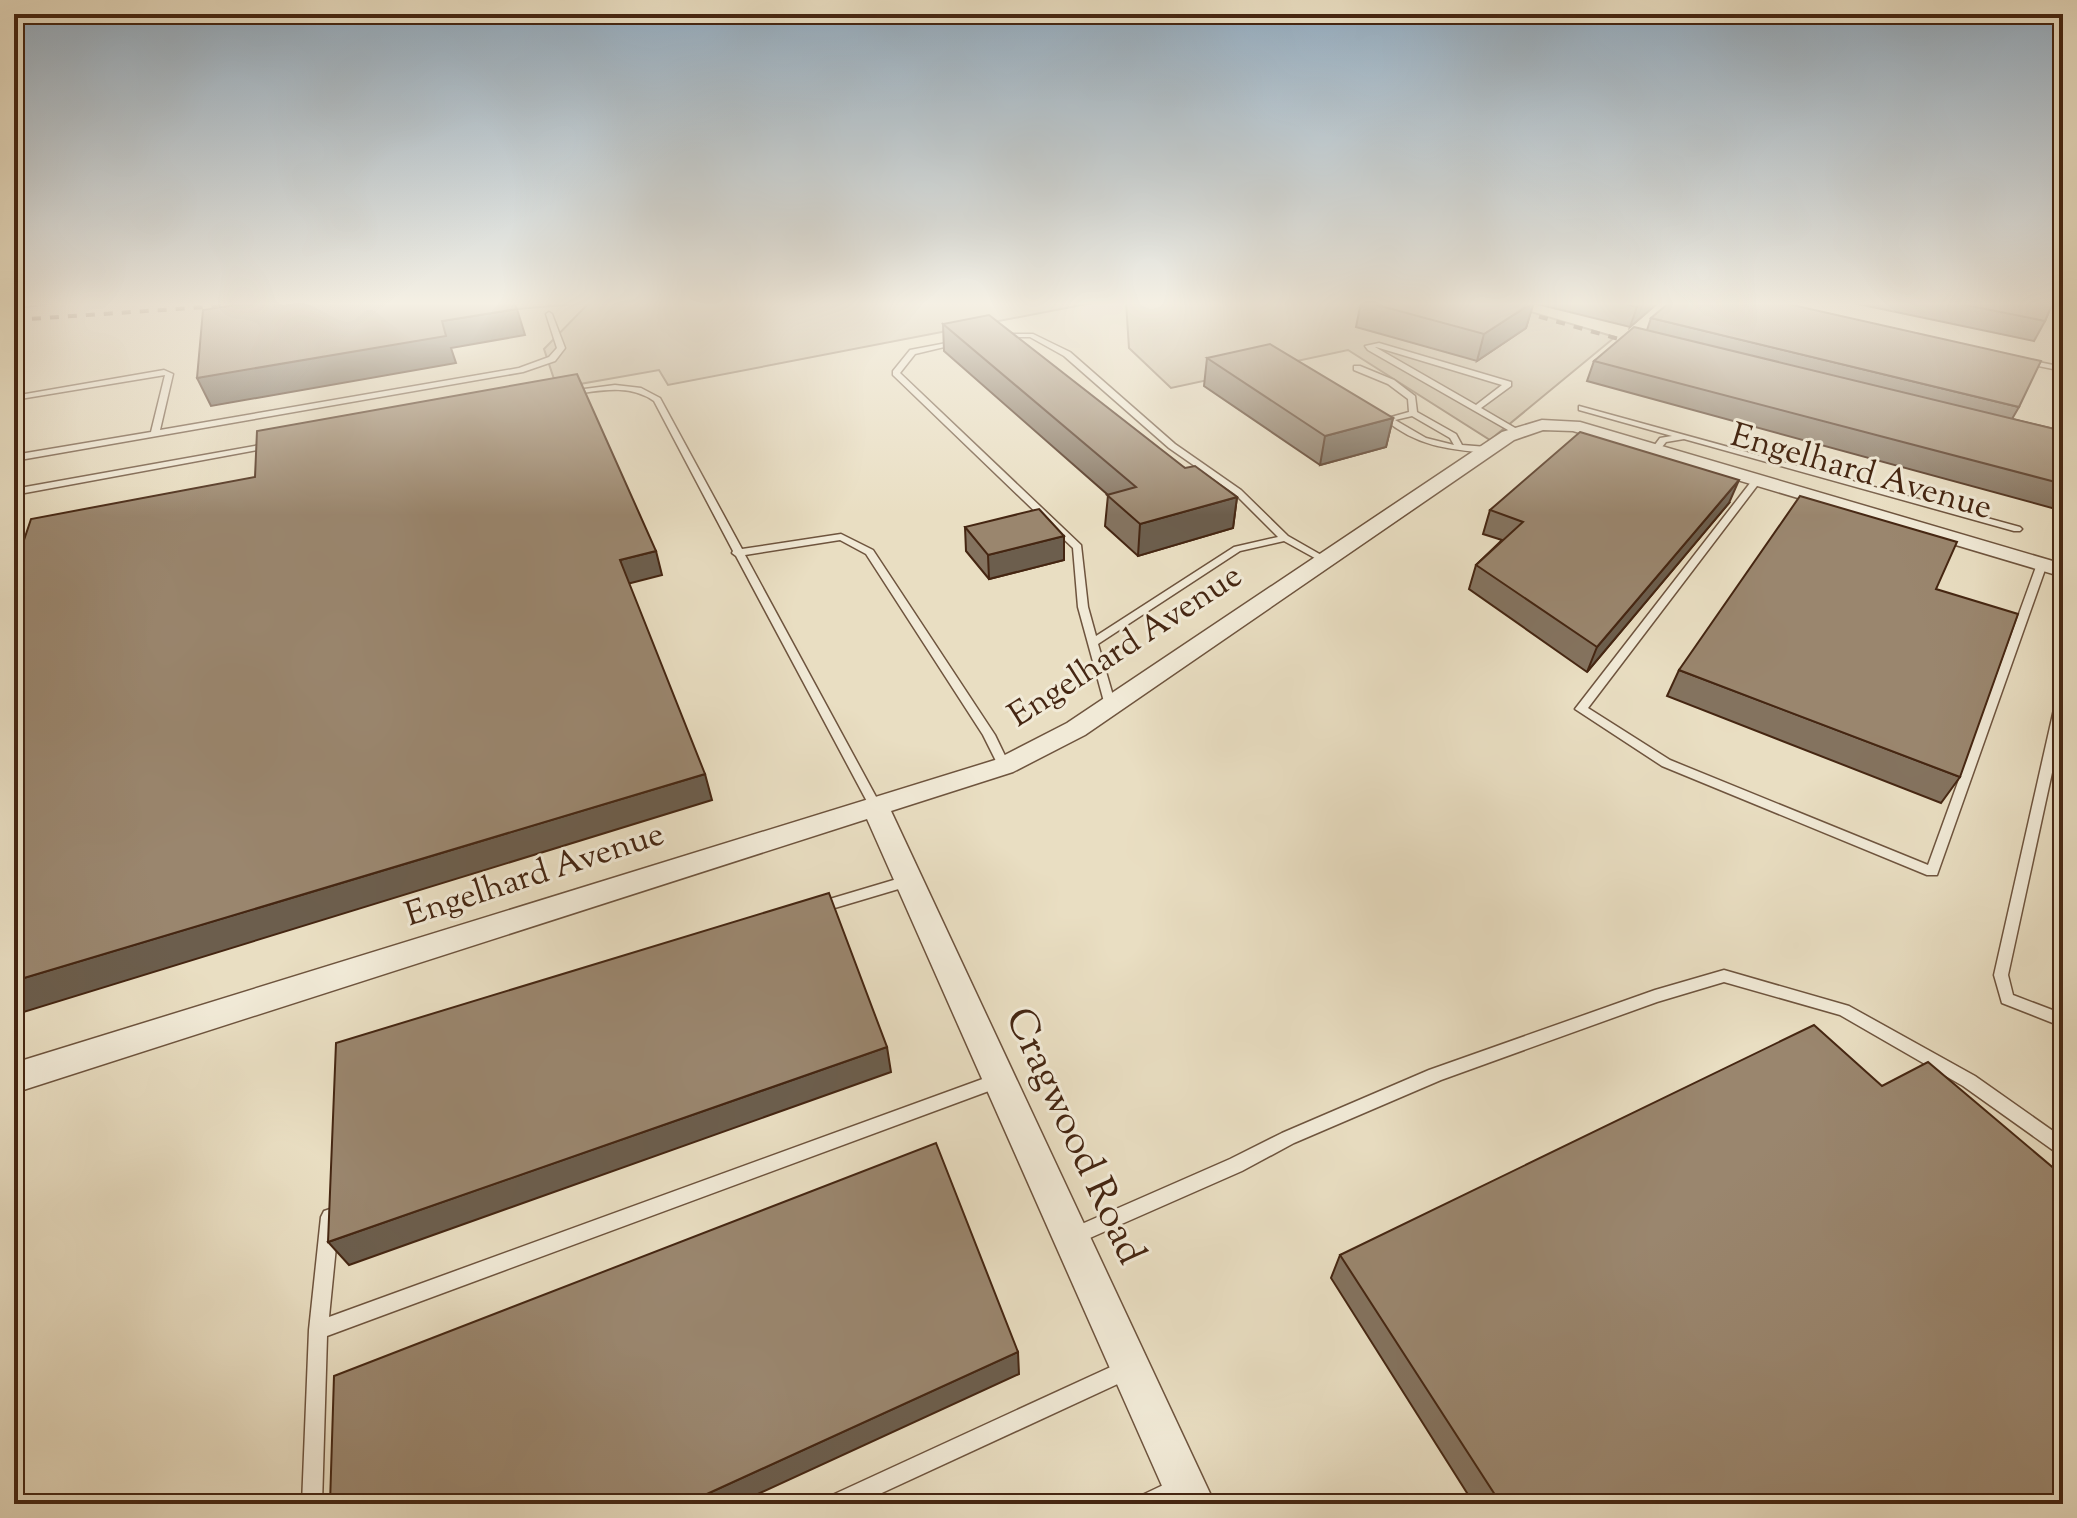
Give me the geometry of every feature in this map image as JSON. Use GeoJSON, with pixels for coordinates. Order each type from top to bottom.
{"type":"FeatureCollection","features":[{"type":"Feature","properties":{"kind":"street","name":"Engelhard Avenue"},"geometry":{"type":"LineString","coordinates":[[14,1078],[1004,766],[1076,729],[1487,450],[1518,432],[1542,425],[1574,426],[2057,565]]}},
{"type":"Feature","properties":{"kind":"street","name":"Cragwood Road"},"geometry":{"type":"LineString","coordinates":[[875,806],[1189,1494]]}},
{"type":"Feature","properties":{"kind":"lane"},"geometry":{"type":"LineString","coordinates":[[14,398],[159,373]]}},
{"type":"Feature","properties":{"kind":"lane"},"geometry":{"type":"LineString","coordinates":[[155,434],[169,374],[166,373]]}},
{"type":"Feature","properties":{"kind":"lane"},"geometry":{"type":"LineString","coordinates":[[14,458],[504,373]]}},
{"type":"Feature","properties":{"kind":"lane"},"geometry":{"type":"LineString","coordinates":[[896,373],[1078,547],[1083,607],[1110,706]]}},
{"type":"Feature","properties":{"kind":"lane"},"geometry":{"type":"LineString","coordinates":[[1089,373],[1172,446],[1238,492],[1285,538],[1325,560]]}},
{"type":"Feature","properties":{"kind":"lane"},"geometry":{"type":"LineString","coordinates":[[1369,373],[1391,382],[1412,398],[1413,413]]}},
{"type":"Feature","properties":{"kind":"lane"},"geometry":{"type":"LineString","coordinates":[[1414,373],[1518,432]]}},
{"type":"Feature","properties":{"kind":"lane"},"geometry":{"type":"LineString","coordinates":[[1467,373],[1508,384],[1476,408]]}},
{"type":"Feature","properties":{"kind":"lane"},"geometry":{"type":"LineString","coordinates":[[560,394],[603,387],[652,395],[875,806]]}},
{"type":"Feature","properties":{"kind":"lane"},"geometry":{"type":"LineString","coordinates":[[1582,408],[2017,529]]}},
{"type":"Feature","properties":{"kind":"lane"},"geometry":{"type":"LineString","coordinates":[[1459,447],[1453,436],[1413,413],[1388,419],[1426,442],[1459,447],[1487,450]]}},
{"type":"Feature","properties":{"kind":"lane"},"geometry":{"type":"LineString","coordinates":[[1655,450],[1663,440],[1679,436]]}},
{"type":"Feature","properties":{"kind":"lane"},"geometry":{"type":"LineString","coordinates":[[14,492],[285,443]]}},
{"type":"Feature","properties":{"kind":"lane"},"geometry":{"type":"LineString","coordinates":[[1757,480],[1581,709],[1666,763],[1932,872],[2057,565]]}},
{"type":"Feature","properties":{"kind":"lane"},"geometry":{"type":"LineString","coordinates":[[737,553],[841,537],[870,552],[989,735],[1004,766]]}},
{"type":"Feature","properties":{"kind":"lane"},"geometry":{"type":"LineString","coordinates":[[1093,643],[1237,549],[1285,538]]}},
{"type":"Feature","properties":{"kind":"lane"},"geometry":{"type":"LineString","coordinates":[[2063,696],[2001,975],[2007,999],[2063,1021]]}},
{"type":"Feature","properties":{"kind":"lane"},"geometry":{"type":"LineString","coordinates":[[800,914],[907,881]]}},
{"type":"Feature","properties":{"kind":"lane"},"geometry":{"type":"LineString","coordinates":[[1071,1238],[1236,1165],[1288,1138],[1435,1075],[1655,996],[1724,976],[1844,1010],[1969,1081],[2063,1148]]}},
{"type":"Feature","properties":{"kind":"lane"},"geometry":{"type":"LineString","coordinates":[[318,1330],[999,1080]]}},
{"type":"Feature","properties":{"kind":"lane"},"geometry":{"type":"LineString","coordinates":[[312,1504],[318,1330],[332,1192]]}},
{"type":"Feature","properties":{"kind":"lane"},"geometry":{"type":"LineString","coordinates":[[835,1504],[1131,1368]]}},
{"type":"Feature","properties":{"kind":"lane"},"geometry":{"type":"LineString","coordinates":[[1145,1504],[1189,1494]]}},
{"type":"Feature","properties":{"kind":"shaded area"},"geometry":{"type":"Polygon","coordinates":[[[552,373],[643,373],[557,388],[552,373]]]}},
{"type":"Feature","properties":{"kind":"shaded area"},"geometry":{"type":"Polygon","coordinates":[[[661,373],[731,373],[668,385],[661,373]]]}},
{"type":"Feature","properties":{"kind":"shaded area"},"geometry":{"type":"Polygon","coordinates":[[[1155,373],[1242,373],[1171,388],[1155,373]]]}},
{"type":"Feature","properties":{"kind":"shaded area"},"geometry":{"type":"Polygon","coordinates":[[[1384,373],[1572,373],[1490,440],[1384,373]]]}},
{"type":"Feature","properties":{"kind":"building"},"geometry":{"type":"Polygon","coordinates":[[[197,373],[228,373],[197,378],[197,373]]]}},
{"type":"Feature","properties":{"kind":"building"},"geometry":{"type":"Polygon","coordinates":[[[1001,373],[1063,373],[1185,468],[1195,466],[1237,497],[1140,524],[1107,495],[1136,487],[1001,373]]]}},
{"type":"Feature","properties":{"kind":"building"},"geometry":{"type":"Polygon","coordinates":[[[1229,373],[1318,373],[1393,418],[1325,436],[1229,373]]]}},
{"type":"Feature","properties":{"kind":"building"},"geometry":{"type":"Polygon","coordinates":[[[1639,373],[1823,373],[2063,431],[2063,484],[1639,373]]]}},
{"type":"Feature","properties":{"kind":"building"},"geometry":{"type":"Polygon","coordinates":[[[1878,373],[2035,373],[2019,407],[1878,373]]]}},
{"type":"Feature","properties":{"kind":"building"},"geometry":{"type":"Polygon","coordinates":[[[577,374],[656,551],[620,560],[705,774],[14,981],[14,570],[31,519],[255,477],[257,431],[577,374]]]}},
{"type":"Feature","properties":{"kind":"building"},"geometry":{"type":"Polygon","coordinates":[[[1580,432],[1739,480],[1597,647],[1476,565],[1523,522],[1490,510],[1580,432]]]}},
{"type":"Feature","properties":{"kind":"building"},"geometry":{"type":"Polygon","coordinates":[[[1800,496],[1957,542],[1936,589],[2018,614],[1960,777],[1679,670],[1800,496]]]}},
{"type":"Feature","properties":{"kind":"building"},"geometry":{"type":"Polygon","coordinates":[[[1039,509],[1064,536],[988,555],[965,527],[1039,509]]]}},
{"type":"Feature","properties":{"kind":"building"},"geometry":{"type":"Polygon","coordinates":[[[829,893],[887,1047],[328,1242],[336,1043],[829,893]]]}},
{"type":"Feature","properties":{"kind":"building"},"geometry":{"type":"Polygon","coordinates":[[[1814,1025],[1882,1086],[1928,1062],[2063,1176],[2063,1504],[1501,1504],[1340,1255],[1814,1025]]]}},
{"type":"Feature","properties":{"kind":"building"},"geometry":{"type":"Polygon","coordinates":[[[936,1143],[1018,1352],[685,1504],[330,1504],[334,1376],[936,1143]]]}}]}
